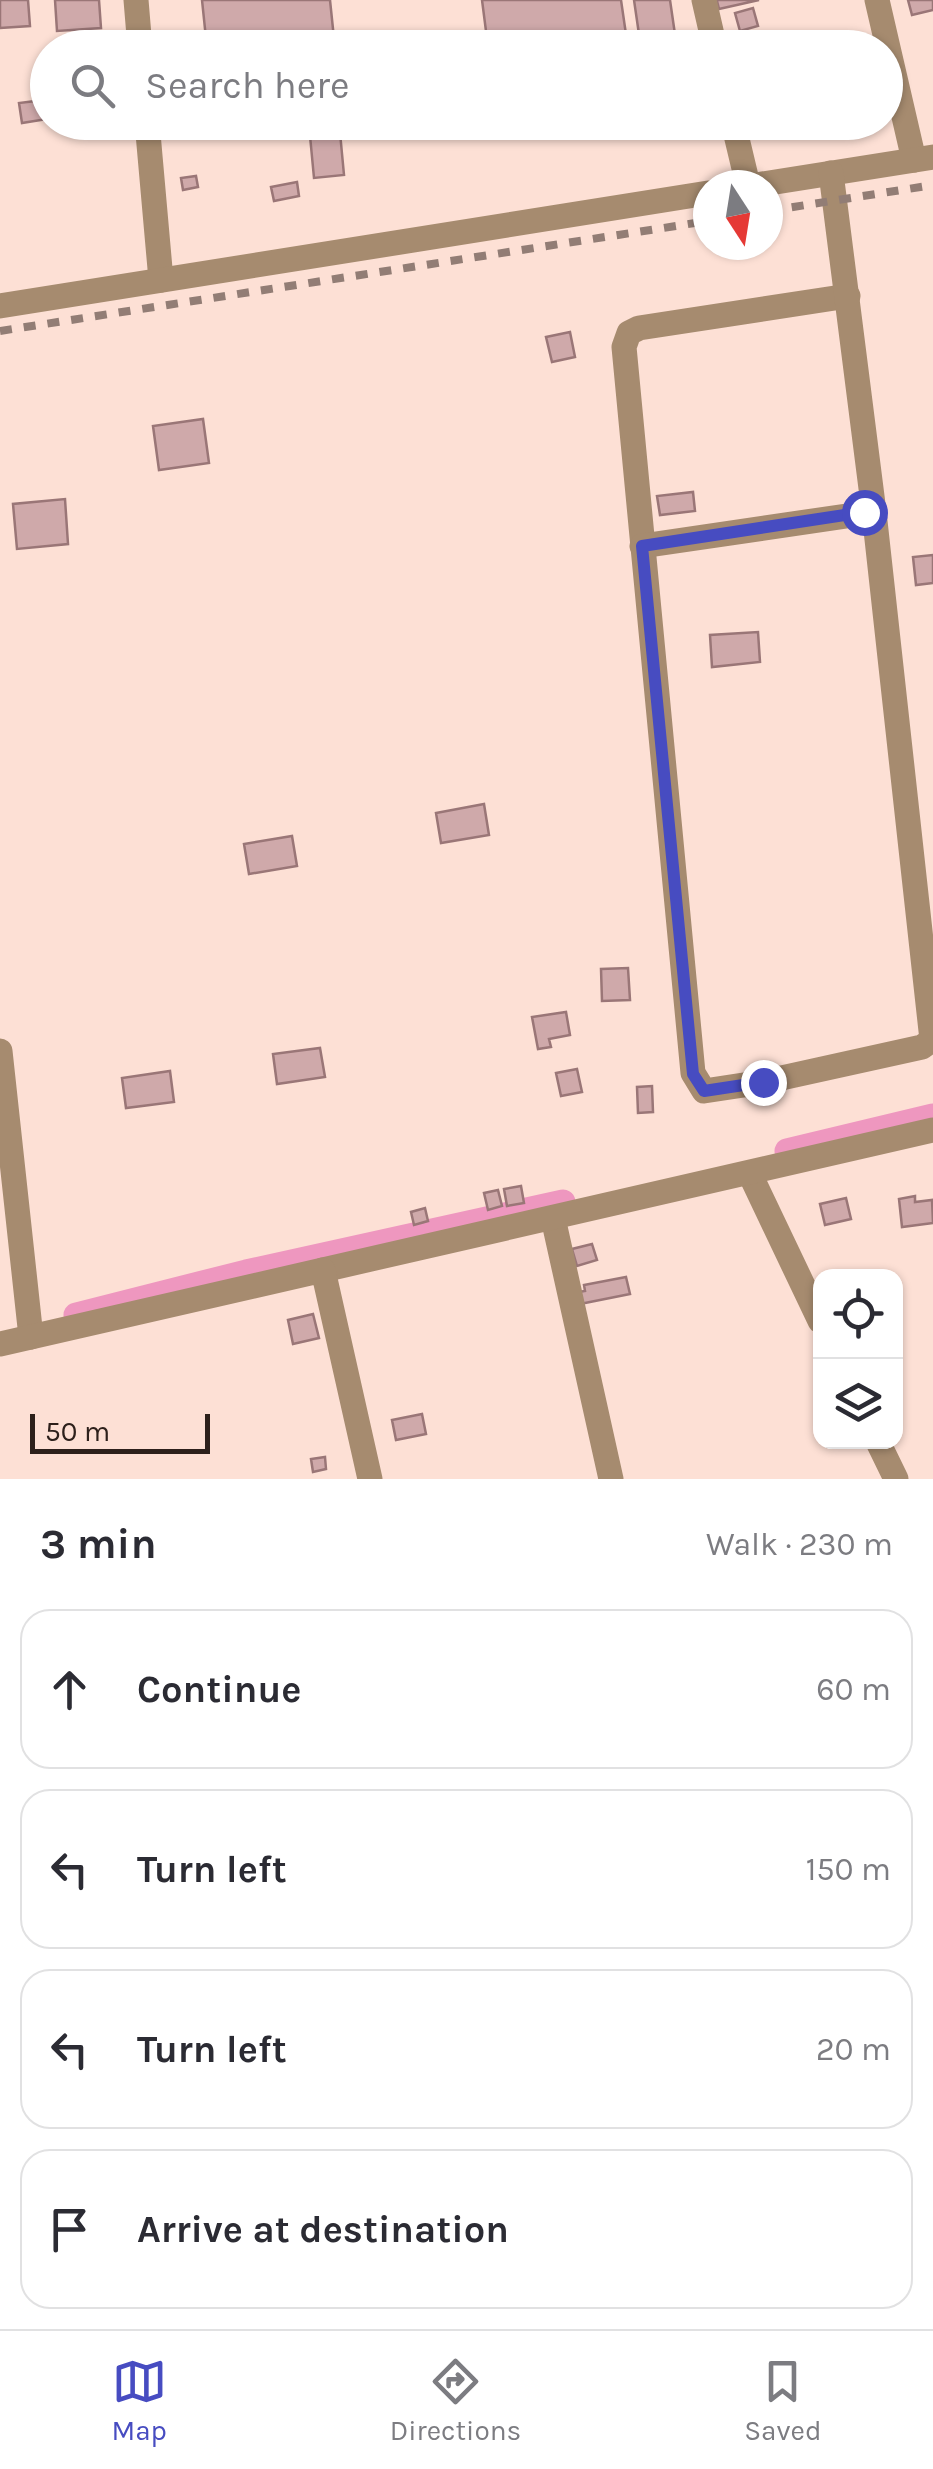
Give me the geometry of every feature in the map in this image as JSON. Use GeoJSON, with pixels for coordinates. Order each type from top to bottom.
{"type":"FeatureCollection","features":[{"type":"Feature","properties":{"kind":"street"},"geometry":{"type":"LineString","coordinates":[[136,0],[138,30]]}},
{"type":"Feature","properties":{"kind":"street"},"geometry":{"type":"LineString","coordinates":[[704,0],[711,30]]}},
{"type":"Feature","properties":{"kind":"street"},"geometry":{"type":"LineString","coordinates":[[877,0],[886,30]]}},
{"type":"Feature","properties":{"kind":"street"},"geometry":{"type":"LineString","coordinates":[[783,180],[923,158],[903,89]]}},
{"type":"Feature","properties":{"kind":"street"},"geometry":{"type":"LineString","coordinates":[[148,140],[161,280]]}},
{"type":"Feature","properties":{"kind":"street"},"geometry":{"type":"LineString","coordinates":[[738,140],[747,170]]}},
{"type":"Feature","properties":{"kind":"street"},"geometry":{"type":"LineString","coordinates":[[830,173],[848,296],[874,512],[932,1040],[905,1051],[704,1091],[693,1074],[624,347],[629,333],[639,328],[848,296]]}},
{"type":"Feature","properties":{"kind":"street"},"geometry":{"type":"LineString","coordinates":[[0,306],[693,195]]}},
{"type":"Feature","properties":{"kind":"street"},"geometry":{"type":"LineString","coordinates":[[642,546],[874,512]]}},
{"type":"Feature","properties":{"kind":"street"},"geometry":{"type":"LineString","coordinates":[[0,1052],[31,1326]]}},
{"type":"Feature","properties":{"kind":"street"},"geometry":{"type":"LineString","coordinates":[[0,1344],[31,1326],[323,1270],[933,1130]]}},
{"type":"Feature","properties":{"kind":"street"},"geometry":{"type":"LineString","coordinates":[[750,1174],[813,1306]]}},
{"type":"Feature","properties":{"kind":"street"},"geometry":{"type":"LineString","coordinates":[[553,1218],[611,1479]]}},
{"type":"Feature","properties":{"kind":"street"},"geometry":{"type":"LineString","coordinates":[[323,1270],[370,1479]]}},
{"type":"Feature","properties":{"kind":"street"},"geometry":{"type":"LineString","coordinates":[[881,1449],[896,1479]]}},
{"type":"Feature","properties":{"kind":"building"},"geometry":{"type":"Polygon","coordinates":[[[0,0],[28,0],[30,26],[0,28],[0,0]]]}},
{"type":"Feature","properties":{"kind":"building"},"geometry":{"type":"Polygon","coordinates":[[[55,0],[99,0],[101,28],[57,30],[55,0]]]}},
{"type":"Feature","properties":{"kind":"building"},"geometry":{"type":"Polygon","coordinates":[[[202,0],[330,0],[333,30],[205,30],[202,0]]]}},
{"type":"Feature","properties":{"kind":"building"},"geometry":{"type":"Polygon","coordinates":[[[482,0],[621,0],[625,30],[486,30],[482,0]]]}},
{"type":"Feature","properties":{"kind":"building"},"geometry":{"type":"Polygon","coordinates":[[[634,0],[670,0],[674,30],[638,30],[634,0]]]}},
{"type":"Feature","properties":{"kind":"building"},"geometry":{"type":"Polygon","coordinates":[[[706,0],[759,0],[719,9],[717,1],[707,4],[706,0]]]}},
{"type":"Feature","properties":{"kind":"building"},"geometry":{"type":"Polygon","coordinates":[[[908,0],[933,0],[933,10],[912,15],[908,0]]]}},
{"type":"Feature","properties":{"kind":"building"},"geometry":{"type":"Polygon","coordinates":[[[753,8],[758,26],[740,30],[735,13],[753,8]]]}},
{"type":"Feature","properties":{"kind":"building"},"geometry":{"type":"Polygon","coordinates":[[[30,102],[30,122],[22,123],[19,103],[30,102]]]}},
{"type":"Feature","properties":{"kind":"building"},"geometry":{"type":"Polygon","coordinates":[[[310,140],[341,140],[344,175],[314,178],[310,140]]]}},
{"type":"Feature","properties":{"kind":"building"},"geometry":{"type":"Polygon","coordinates":[[[196,176],[198,187],[183,190],[181,178],[196,176]]]}},
{"type":"Feature","properties":{"kind":"building"},"geometry":{"type":"Polygon","coordinates":[[[297,182],[299,196],[274,201],[271,187],[297,182]]]}},
{"type":"Feature","properties":{"kind":"building"},"geometry":{"type":"Polygon","coordinates":[[[570,332],[575,357],[552,362],[546,337],[570,332]]]}},
{"type":"Feature","properties":{"kind":"building"},"geometry":{"type":"Polygon","coordinates":[[[203,419],[209,463],[159,470],[153,426],[203,419]]]}},
{"type":"Feature","properties":{"kind":"building"},"geometry":{"type":"Polygon","coordinates":[[[693,492],[695,511],[660,515],[657,496],[693,492]]]}},
{"type":"Feature","properties":{"kind":"building"},"geometry":{"type":"Polygon","coordinates":[[[65,499],[68,544],[17,549],[13,504],[65,499]]]}},
{"type":"Feature","properties":{"kind":"building"},"geometry":{"type":"Polygon","coordinates":[[[933,555],[933,583],[916,585],[913,557],[933,555]]]}},
{"type":"Feature","properties":{"kind":"building"},"geometry":{"type":"Polygon","coordinates":[[[758,632],[760,662],[712,667],[710,635],[758,632]]]}},
{"type":"Feature","properties":{"kind":"building"},"geometry":{"type":"Polygon","coordinates":[[[484,804],[489,835],[441,843],[436,813],[484,804]]]}},
{"type":"Feature","properties":{"kind":"building"},"geometry":{"type":"Polygon","coordinates":[[[292,836],[297,866],[249,874],[244,844],[292,836]]]}},
{"type":"Feature","properties":{"kind":"building"},"geometry":{"type":"Polygon","coordinates":[[[628,968],[630,1000],[602,1001],[601,969],[628,968]]]}},
{"type":"Feature","properties":{"kind":"building"},"geometry":{"type":"Polygon","coordinates":[[[566,1012],[570,1035],[549,1039],[551,1047],[538,1049],[532,1017],[566,1012]]]}},
{"type":"Feature","properties":{"kind":"building"},"geometry":{"type":"Polygon","coordinates":[[[320,1048],[325,1077],[277,1084],[273,1054],[320,1048]]]}},
{"type":"Feature","properties":{"kind":"building"},"geometry":{"type":"Polygon","coordinates":[[[577,1069],[582,1092],[561,1096],[556,1073],[577,1069]]]}},
{"type":"Feature","properties":{"kind":"building"},"geometry":{"type":"Polygon","coordinates":[[[170,1071],[174,1102],[126,1108],[122,1078],[170,1071]]]}},
{"type":"Feature","properties":{"kind":"building"},"geometry":{"type":"Polygon","coordinates":[[[652,1086],[653,1112],[638,1113],[637,1087],[652,1086]]]}},
{"type":"Feature","properties":{"kind":"building"},"geometry":{"type":"Polygon","coordinates":[[[521,1186],[524,1203],[507,1206],[504,1189],[521,1186]]]}},
{"type":"Feature","properties":{"kind":"building"},"geometry":{"type":"Polygon","coordinates":[[[498,1190],[502,1206],[488,1210],[484,1193],[498,1190]]]}},
{"type":"Feature","properties":{"kind":"building"},"geometry":{"type":"Polygon","coordinates":[[[915,1196],[915,1202],[932,1200],[933,1223],[902,1227],[899,1199],[915,1196]]]}},
{"type":"Feature","properties":{"kind":"building"},"geometry":{"type":"Polygon","coordinates":[[[846,1198],[851,1219],[825,1225],[820,1204],[846,1198]]]}},
{"type":"Feature","properties":{"kind":"building"},"geometry":{"type":"Polygon","coordinates":[[[425,1208],[428,1221],[414,1225],[411,1212],[425,1208]]]}},
{"type":"Feature","properties":{"kind":"building"},"geometry":{"type":"Polygon","coordinates":[[[592,1244],[597,1260],[577,1266],[572,1249],[592,1244]]]}},
{"type":"Feature","properties":{"kind":"building"},"geometry":{"type":"Polygon","coordinates":[[[626,1277],[630,1294],[580,1304],[578,1292],[585,1291],[584,1285],[626,1277]]]}},
{"type":"Feature","properties":{"kind":"building"},"geometry":{"type":"Polygon","coordinates":[[[313,1314],[319,1338],[293,1344],[288,1320],[313,1314]]]}},
{"type":"Feature","properties":{"kind":"building"},"geometry":{"type":"Polygon","coordinates":[[[422,1414],[426,1434],[396,1440],[392,1420],[422,1414]]]}},
{"type":"Feature","properties":{"kind":"building"},"geometry":{"type":"Polygon","coordinates":[[[325,1457],[326,1469],[313,1472],[311,1459],[325,1457]]]}},
{"type":"Feature","properties":{"kind":"waterway"},"geometry":{"type":"LineString","coordinates":[[787,1151],[933,1116]]}},
{"type":"Feature","properties":{"kind":"waterway"},"geometry":{"type":"LineString","coordinates":[[76,1315],[246,1272],[563,1202]]}},
{"type":"Feature","properties":{"kind":"railway"},"geometry":{"type":"LineString","coordinates":[[783,209],[933,185]]}},
{"type":"Feature","properties":{"kind":"railway"},"geometry":{"type":"LineString","coordinates":[[0,331],[693,223]]}},
{"type":"Feature","properties":{"kind":"route"},"geometry":{"type":"LineString","coordinates":[[763,1082],[704,1091],[693,1074],[642,546],[864,512]]}}]}
